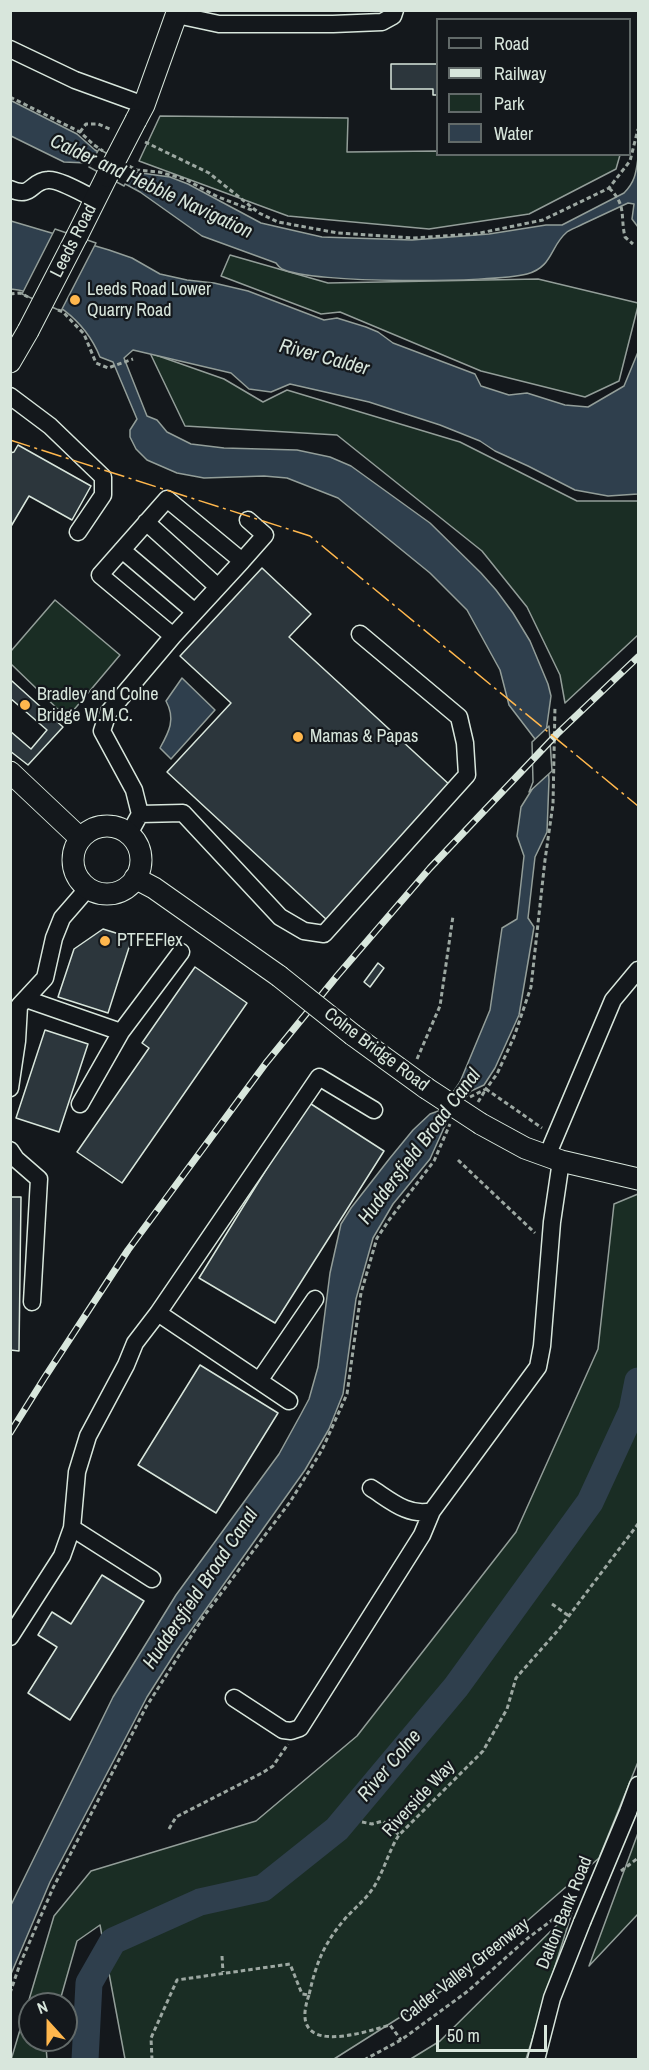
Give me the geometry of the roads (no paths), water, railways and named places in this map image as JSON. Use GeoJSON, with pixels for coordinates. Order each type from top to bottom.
{"type":"FeatureCollection","features":[{"type":"Feature","properties":{"kind":"main road","name":"Leeds Road"},"geometry":{"type":"LineString","coordinates":[[10,362],[132,126],[178,13]]}},
{"type":"Feature","properties":{"kind":"main road"},"geometry":{"type":"LineString","coordinates":[[10,772],[80,838]]}},
{"type":"Feature","properties":{"kind":"main road"},"geometry":{"type":"LineString","coordinates":[[107,826],[118,828],[129,834],[139,850],[140,869],[135,878],[128,886],[108,894],[88,888],[80,881],[73,861],[74,851],[80,838],[96,828],[107,826]]}},
{"type":"Feature","properties":{"kind":"main road","name":"Colne Bridge Road"},"geometry":{"type":"LineString","coordinates":[[135,878],[154,888],[279,976],[353,1035],[420,1083],[478,1114],[525,1148],[554,1151],[639,1179]]}},
{"type":"Feature","properties":{"kind":"street"},"geometry":{"type":"LineString","coordinates":[[178,13],[219,24],[321,24],[382,22],[393,15],[395,10]]}},
{"type":"Feature","properties":{"kind":"street"},"geometry":{"type":"LineString","coordinates":[[10,49],[75,80],[132,126]]}},
{"type":"Feature","properties":{"kind":"street"},"geometry":{"type":"LineString","coordinates":[[10,189],[19,193],[31,191],[39,181],[50,179],[95,199]]}},
{"type":"Feature","properties":{"kind":"street"},"geometry":{"type":"LineString","coordinates":[[10,396],[51,426],[103,477],[103,495],[78,532]]}},
{"type":"Feature","properties":{"kind":"street"},"geometry":{"type":"LineString","coordinates":[[172,636],[100,575],[146,522],[167,500],[242,561]]}},
{"type":"Feature","properties":{"kind":"street"},"geometry":{"type":"LineString","coordinates":[[129,834],[140,814],[134,790],[102,731],[108,713],[172,636],[265,535],[248,520]]}},
{"type":"Feature","properties":{"kind":"street"},"geometry":{"type":"LineString","coordinates":[[146,522],[218,587]]}},
{"type":"Feature","properties":{"kind":"street"},"geometry":{"type":"LineString","coordinates":[[122,550],[195,612]]}},
{"type":"Feature","properties":{"kind":"street"},"geometry":{"type":"LineString","coordinates":[[140,814],[183,813],[280,917],[304,931],[324,934],[467,775],[465,743],[459,717],[360,634]]}},
{"type":"Feature","properties":{"kind":"street"},"geometry":{"type":"LineString","coordinates":[[10,1088],[20,1006],[45,978],[54,938],[62,918],[88,888]]}},
{"type":"Feature","properties":{"kind":"street"},"geometry":{"type":"LineString","coordinates":[[80,1104],[121,1032],[181,952]]}},
{"type":"Feature","properties":{"kind":"street"},"geometry":{"type":"LineString","coordinates":[[234,1698],[283,1730],[291,1731],[300,1728],[422,1536],[432,1511],[538,1367],[542,1346],[550,1246],[554,1151],[613,1000],[639,970]]}},
{"type":"Feature","properties":{"kind":"street"},"geometry":{"type":"LineString","coordinates":[[26,999],[121,1032]]}},
{"type":"Feature","properties":{"kind":"street"},"geometry":{"type":"LineString","coordinates":[[10,1637],[62,1556],[72,1528],[77,1472],[88,1436],[126,1365],[135,1343],[158,1313],[319,1077],[374,1110]]}},
{"type":"Feature","properties":{"kind":"street"},"geometry":{"type":"LineString","coordinates":[[10,1150],[16,1159],[39,1179],[32,1302]]}},
{"type":"Feature","properties":{"kind":"street"},"geometry":{"type":"LineString","coordinates":[[259,1381],[315,1299]]}},
{"type":"Feature","properties":{"kind":"street"},"geometry":{"type":"LineString","coordinates":[[158,1313],[289,1401]]}},
{"type":"Feature","properties":{"kind":"street"},"geometry":{"type":"LineString","coordinates":[[371,1488],[403,1509],[420,1514],[432,1511]]}},
{"type":"Feature","properties":{"kind":"street"},"geometry":{"type":"LineString","coordinates":[[72,1528],[152,1579]]}},
{"type":"Feature","properties":{"kind":"street","name":"Dalton Bank Road"},"geometry":{"type":"LineString","coordinates":[[536,2060],[552,1998],[639,1785]]}},
{"type":"Feature","properties":{"kind":"water","name":"Calder and Hebble Navigation"},"geometry":{"type":"Polygon","coordinates":[[[10,100],[77,134],[95,150],[134,172],[170,177],[188,184],[261,223],[322,237],[412,240],[562,225],[624,193],[631,185],[638,158],[638,227],[632,219],[634,204],[628,203],[567,232],[557,243],[547,261],[535,271],[508,277],[363,280],[299,274],[282,269],[276,263],[202,236],[140,192],[87,163],[64,162],[11,136],[10,100]]]}},
{"type":"Feature","properties":{"kind":"water"},"geometry":{"type":"Polygon","coordinates":[[[11,221],[132,258],[160,274],[248,291],[324,320],[337,318],[366,327],[378,332],[393,343],[475,374],[481,386],[509,395],[527,393],[565,405],[588,407],[624,386],[638,352],[638,494],[608,496],[575,490],[495,451],[480,441],[440,425],[369,402],[290,384],[271,392],[249,389],[231,373],[133,350],[124,358],[147,416],[157,420],[167,432],[191,444],[224,448],[297,450],[330,457],[351,466],[430,523],[481,573],[513,613],[530,641],[548,684],[551,696],[546,732],[549,780],[547,832],[535,857],[528,918],[534,927],[519,1015],[495,1068],[484,1085],[471,1091],[447,1121],[430,1159],[393,1204],[373,1238],[356,1299],[343,1394],[329,1429],[305,1470],[177,1650],[147,1697],[50,1882],[11,1974],[11,1905],[113,1697],[176,1595],[279,1454],[309,1399],[318,1367],[330,1273],[341,1224],[413,1130],[430,1114],[441,1110],[460,1082],[490,1010],[502,928],[517,919],[524,856],[517,836],[521,807],[536,783],[535,739],[509,705],[500,670],[467,610],[430,573],[338,498],[287,478],[264,476],[204,478],[177,473],[147,460],[136,449],[130,437],[130,430],[137,419],[113,362],[100,357],[85,331],[64,311],[39,296],[11,289],[11,221]]]}},
{"type":"Feature","properties":{"kind":"water"},"geometry":{"type":"Polygon","coordinates":[[[182,678],[215,710],[171,759],[160,748],[171,720],[166,701],[182,678]]]}},
{"type":"Feature","properties":{"kind":"waterway","name":"River Colne"},"geometry":{"type":"LineString","coordinates":[[85,2060],[89,1983],[113,1941],[200,1902],[263,1888],[337,1829],[456,1687],[590,1502],[632,1411],[638,1381]]}},
{"type":"Feature","properties":{"kind":"railway"},"geometry":{"type":"LineString","coordinates":[[10,1433],[128,1250],[266,1063],[430,868],[557,734],[638,657]]}},
{"type":"Feature","properties":{"kind":"place","name":"Leeds Road Lower Quarry Road"},"geometry":{"type":"Point","coordinates":[75,300]}},
{"type":"Feature","properties":{"kind":"place","name":"Bradley and Colne Bridge W.M.C."},"geometry":{"type":"Point","coordinates":[25,705]}},
{"type":"Feature","properties":{"kind":"place","name":"Mamas & Papas"},"geometry":{"type":"Point","coordinates":[298,737]}},
{"type":"Feature","properties":{"kind":"place","name":"PTFEFlex"},"geometry":{"type":"Point","coordinates":[105,941]}},
{"type":"Feature","properties":{"kind":"water label","name":"River Calder"},"geometry":{"type":"Point","coordinates":[324,358]}},
{"type":"Feature","properties":{"kind":"water label","name":"Huddersfield Broad Canal"},"geometry":{"type":"Point","coordinates":[420,1147]}},
{"type":"Feature","properties":{"kind":"water label","name":"Huddersfield Broad Canal"},"geometry":{"type":"Point","coordinates":[201,1589]}}]}
